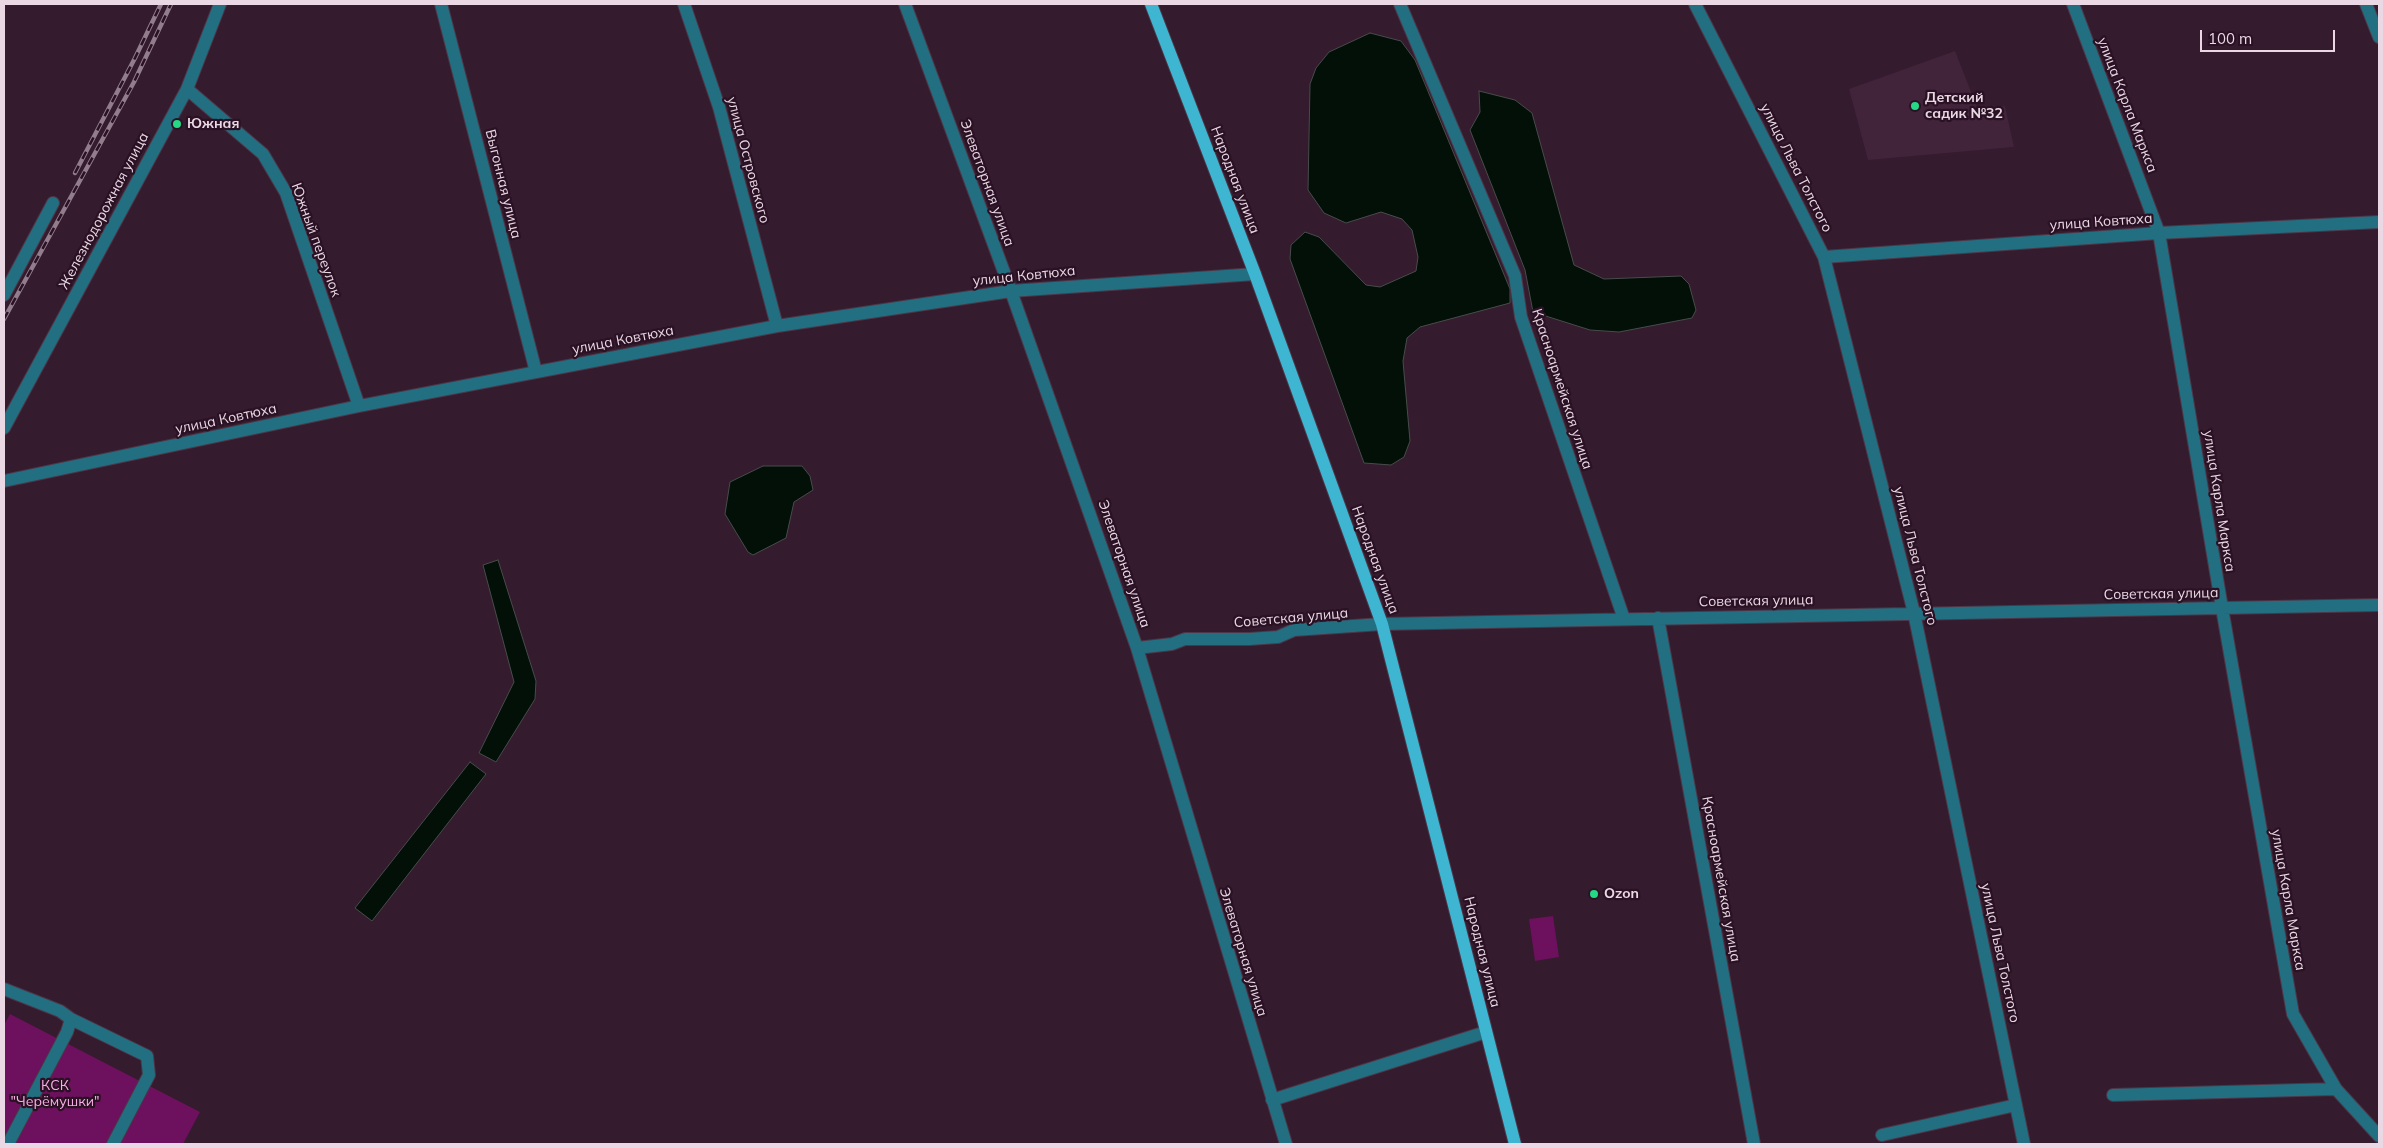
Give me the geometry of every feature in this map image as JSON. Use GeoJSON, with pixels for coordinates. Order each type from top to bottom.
{"type":"FeatureCollection","features":[{"type":"Feature","properties":{"kind":"main road","name":"Народная улица"},"geometry":{"type":"LineString","coordinates":[[1151,4],[1255,274],[1382,624],[1515,1144]]}},
{"type":"Feature","properties":{"kind":"street","name":"Железнодорожная улица"},"geometry":{"type":"LineString","coordinates":[[4,428],[187,89],[220,4]]}},
{"type":"Feature","properties":{"kind":"street","name":"Выгонная улица"},"geometry":{"type":"LineString","coordinates":[[441,4],[536,372]]}},
{"type":"Feature","properties":{"kind":"street","name":"улица Островского"},"geometry":{"type":"LineString","coordinates":[[684,4],[719,107],[777,326]]}},
{"type":"Feature","properties":{"kind":"street","name":"Элеваторная улица"},"geometry":{"type":"LineString","coordinates":[[905,4],[1011,290],[1137,648],[1286,1144]]}},
{"type":"Feature","properties":{"kind":"street","name":"Красноармейская улица"},"geometry":{"type":"LineString","coordinates":[[1400,4],[1515,276],[1521,318],[1624,619]]}},
{"type":"Feature","properties":{"kind":"street","name":"улица Льва Толстого"},"geometry":{"type":"LineString","coordinates":[[1694,4],[1824,256],[1914,613],[2024,1144]]}},
{"type":"Feature","properties":{"kind":"street","name":"улица Карла Маркса"},"geometry":{"type":"LineString","coordinates":[[2073,4],[2159,233],[2222,608],[2294,1014],[2336,1089],[2379,1136]]}},
{"type":"Feature","properties":{"kind":"street"},"geometry":{"type":"LineString","coordinates":[[2366,4],[2379,37]]}},
{"type":"Feature","properties":{"kind":"street","name":"Южный переулок"},"geometry":{"type":"LineString","coordinates":[[187,89],[263,154],[286,193],[358,406]]}},
{"type":"Feature","properties":{"kind":"street"},"geometry":{"type":"LineString","coordinates":[[4,295],[53,203]]}},
{"type":"Feature","properties":{"kind":"street","name":"улица Ковтюха"},"geometry":{"type":"LineString","coordinates":[[1824,256],[2159,233],[2379,222]]}},
{"type":"Feature","properties":{"kind":"street","name":"улица Ковтюха"},"geometry":{"type":"LineString","coordinates":[[4,481],[358,406],[777,326],[1011,290],[1255,274]]}},
{"type":"Feature","properties":{"kind":"street","name":"Советская улица"},"geometry":{"type":"LineString","coordinates":[[1137,648],[1172,644],[1185,639],[1249,639],[1278,636],[1294,630],[1361,627],[1382,624],[2379,605]]}},
{"type":"Feature","properties":{"kind":"street","name":"Красноармейская улица"},"geometry":{"type":"LineString","coordinates":[[1658,618],[1754,1144]]}},
{"type":"Feature","properties":{"kind":"street"},"geometry":{"type":"LineString","coordinates":[[4,989],[60,1011],[69,1026],[148,1056],[149,1075],[113,1144]]}},
{"type":"Feature","properties":{"kind":"street"},"geometry":{"type":"LineString","coordinates":[[8,1144],[69,1026]]}},
{"type":"Feature","properties":{"kind":"street"},"geometry":{"type":"LineString","coordinates":[[1272,1100],[1486,1032]]}},
{"type":"Feature","properties":{"kind":"street"},"geometry":{"type":"LineString","coordinates":[[2113,1095],[2336,1089]]}},
{"type":"Feature","properties":{"kind":"street"},"geometry":{"type":"LineString","coordinates":[[1882,1134],[2016,1105]]}},
{"type":"Feature","properties":{"kind":"shaded area"},"geometry":{"type":"Polygon","coordinates":[[[1370,33],[1401,41],[1415,60],[1510,289],[1510,303],[1420,327],[1407,338],[1403,361],[1410,441],[1404,457],[1391,465],[1364,463],[1290,259],[1291,245],[1305,232],[1319,237],[1366,285],[1380,287],[1416,271],[1418,257],[1412,230],[1402,219],[1381,212],[1346,223],[1324,213],[1308,190],[1310,84],[1316,68],[1329,52],[1370,33]]]}},
{"type":"Feature","properties":{"kind":"shaded area","name":"Детский садик №32"},"geometry":{"type":"Polygon","coordinates":[[[1955,51],[1977,107],[2005,106],[2014,147],[1868,160],[1849,89],[1955,51]]]}},
{"type":"Feature","properties":{"kind":"shaded area"},"geometry":{"type":"Polygon","coordinates":[[[1479,91],[1515,100],[1532,113],[1574,265],[1604,279],[1681,276],[1689,284],[1696,310],[1692,318],[1619,332],[1590,330],[1533,312],[1525,270],[1470,130],[1480,112],[1479,91]]]}},
{"type":"Feature","properties":{"kind":"shaded area"},"geometry":{"type":"Polygon","coordinates":[[[763,466],[802,466],[810,476],[813,490],[794,502],[786,538],[753,555],[748,552],[725,514],[730,482],[763,466]]]}},
{"type":"Feature","properties":{"kind":"shaded area"},"geometry":{"type":"Polygon","coordinates":[[[498,560],[536,681],[535,699],[496,762],[479,753],[514,682],[483,565],[498,560]]]}},
{"type":"Feature","properties":{"kind":"shaded area"},"geometry":{"type":"Polygon","coordinates":[[[470,762],[486,774],[372,921],[355,908],[470,762]]]}},
{"type":"Feature","properties":{"kind":"green space"},"geometry":{"type":"Polygon","coordinates":[[[1553,916],[1559,957],[1535,961],[1529,919],[1553,916]]]}},
{"type":"Feature","properties":{"kind":"green space","name":"КСК \"Черёмушки\""},"geometry":{"type":"Polygon","coordinates":[[[10,1014],[200,1112],[183,1144],[4,1144],[4,1025],[10,1014]]]}},
{"type":"Feature","properties":{"kind":"railway"},"geometry":{"type":"LineString","coordinates":[[75,173],[161,4]]}},
{"type":"Feature","properties":{"kind":"railway"},"geometry":{"type":"LineString","coordinates":[[4,319],[134,82],[171,4]]}},
{"type":"Feature","properties":{"kind":"place","name":"Детский садик №32"},"geometry":{"type":"Point","coordinates":[1915,106]}},
{"type":"Feature","properties":{"kind":"place","name":"Южная"},"geometry":{"type":"Point","coordinates":[177,124]}},
{"type":"Feature","properties":{"kind":"place","name":"Ozon"},"geometry":{"type":"Point","coordinates":[1594,894]}}]}
